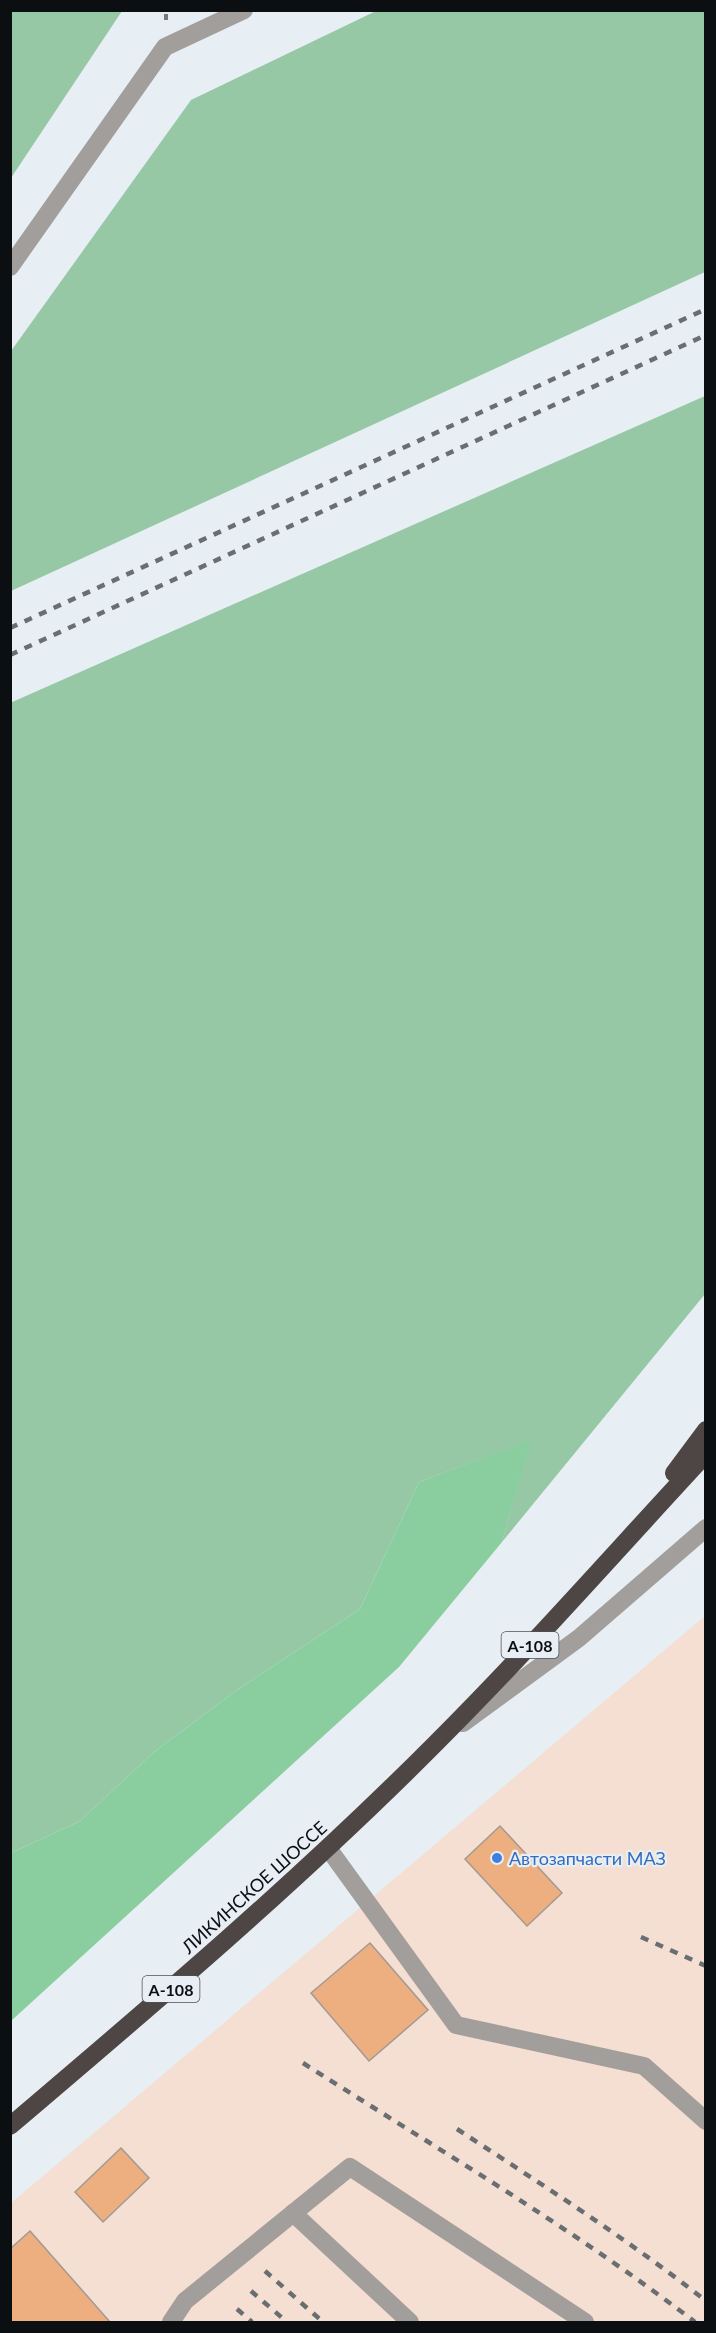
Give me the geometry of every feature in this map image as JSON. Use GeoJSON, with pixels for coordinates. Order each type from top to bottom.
{"type":"FeatureCollection","features":[{"type":"Feature","properties":{"kind":"highway","name":"ЛИКИНСКОЕ ШОССЕ"},"geometry":{"type":"LineString","coordinates":[[620,1547],[705,1430]]}},
{"type":"Feature","properties":{"kind":"highway","name":"ЛИКИНСКОЕ ШОССЕ"},"geometry":{"type":"LineString","coordinates":[[10,2126],[212,1954],[328,1848],[437,1742],[705,1454]]}},
{"type":"Feature","properties":{"kind":"street"},"geometry":{"type":"LineString","coordinates":[[10,267],[165,47],[244,10]]}},
{"type":"Feature","properties":{"kind":"street","name":"ЛИКИНСКОЕ ШОССЕ"},"geometry":{"type":"LineString","coordinates":[[437,1742],[579,1638],[705,1528]]}},
{"type":"Feature","properties":{"kind":"street"},"geometry":{"type":"LineString","coordinates":[[328,1848],[456,2025],[644,2067],[705,2121]]}},
{"type":"Feature","properties":{"kind":"street"},"geometry":{"type":"LineString","coordinates":[[171,2322],[185,2301],[350,2167],[585,2322]]}},
{"type":"Feature","properties":{"kind":"street"},"geometry":{"type":"LineString","coordinates":[[293,2214],[410,2322]]}},
{"type":"Feature","properties":{"kind":"shaded area"},"geometry":{"type":"Polygon","coordinates":[[[705,1616],[705,2322],[11,2322],[10,2204],[705,1616]]]}},
{"type":"Feature","properties":{"kind":"green space"},"geometry":{"type":"Polygon","coordinates":[[[10,11],[122,11],[11,178],[10,11]]]}},
{"type":"Feature","properties":{"kind":"green space"},"geometry":{"type":"Polygon","coordinates":[[[376,11],[705,11],[705,272],[11,591],[11,351],[191,100],[376,11]]]}},
{"type":"Feature","properties":{"kind":"green space"},"geometry":{"type":"Polygon","coordinates":[[[705,396],[705,1294],[502,1542],[530,1441],[419,1482],[360,1609],[237,1690],[154,1752],[80,1821],[11,1853],[10,703],[705,396]]]}},
{"type":"Feature","properties":{"kind":"green space"},"geometry":{"type":"Polygon","coordinates":[[[531,1440],[502,1542],[399,1667],[11,2021],[11,1853],[80,1821],[154,1752],[237,1690],[360,1609],[419,1482],[531,1440]]]}},
{"type":"Feature","properties":{"kind":"building"},"geometry":{"type":"Polygon","coordinates":[[[500,1826],[562,1893],[527,1926],[465,1859],[500,1826]]]}},
{"type":"Feature","properties":{"kind":"building"},"geometry":{"type":"Polygon","coordinates":[[[370,1943],[428,2010],[369,2061],[311,1993],[370,1943]]]}},
{"type":"Feature","properties":{"kind":"building"},"geometry":{"type":"Polygon","coordinates":[[[121,2148],[149,2178],[103,2222],[75,2192],[121,2148]]]}},
{"type":"Feature","properties":{"kind":"building"},"geometry":{"type":"Polygon","coordinates":[[[30,2231],[110,2322],[10,2322],[10,2249],[30,2231]]]}},
{"type":"Feature","properties":{"kind":"railway"},"geometry":{"type":"LineString","coordinates":[[10,628],[706,309]]}},
{"type":"Feature","properties":{"kind":"railway"},"geometry":{"type":"LineString","coordinates":[[10,655],[706,335]]}},
{"type":"Feature","properties":{"kind":"railway"},"geometry":{"type":"LineString","coordinates":[[641,1937],[706,1966]]}},
{"type":"Feature","properties":{"kind":"railway"},"geometry":{"type":"LineString","coordinates":[[303,2063],[551,2220],[695,2322]]}},
{"type":"Feature","properties":{"kind":"railway"},"geometry":{"type":"LineString","coordinates":[[457,2129],[614,2233],[706,2301]]}},
{"type":"Feature","properties":{"kind":"railway"},"geometry":{"type":"LineString","coordinates":[[265,2271],[323,2322]]}},
{"type":"Feature","properties":{"kind":"railway"},"geometry":{"type":"LineString","coordinates":[[251,2291],[287,2322]]}},
{"type":"Feature","properties":{"kind":"railway"},"geometry":{"type":"LineString","coordinates":[[237,2309],[252,2322]]}},
{"type":"Feature","properties":{"kind":"place","name":"Автозапчасти МАЗ"},"geometry":{"type":"Point","coordinates":[497,1858]}}]}
